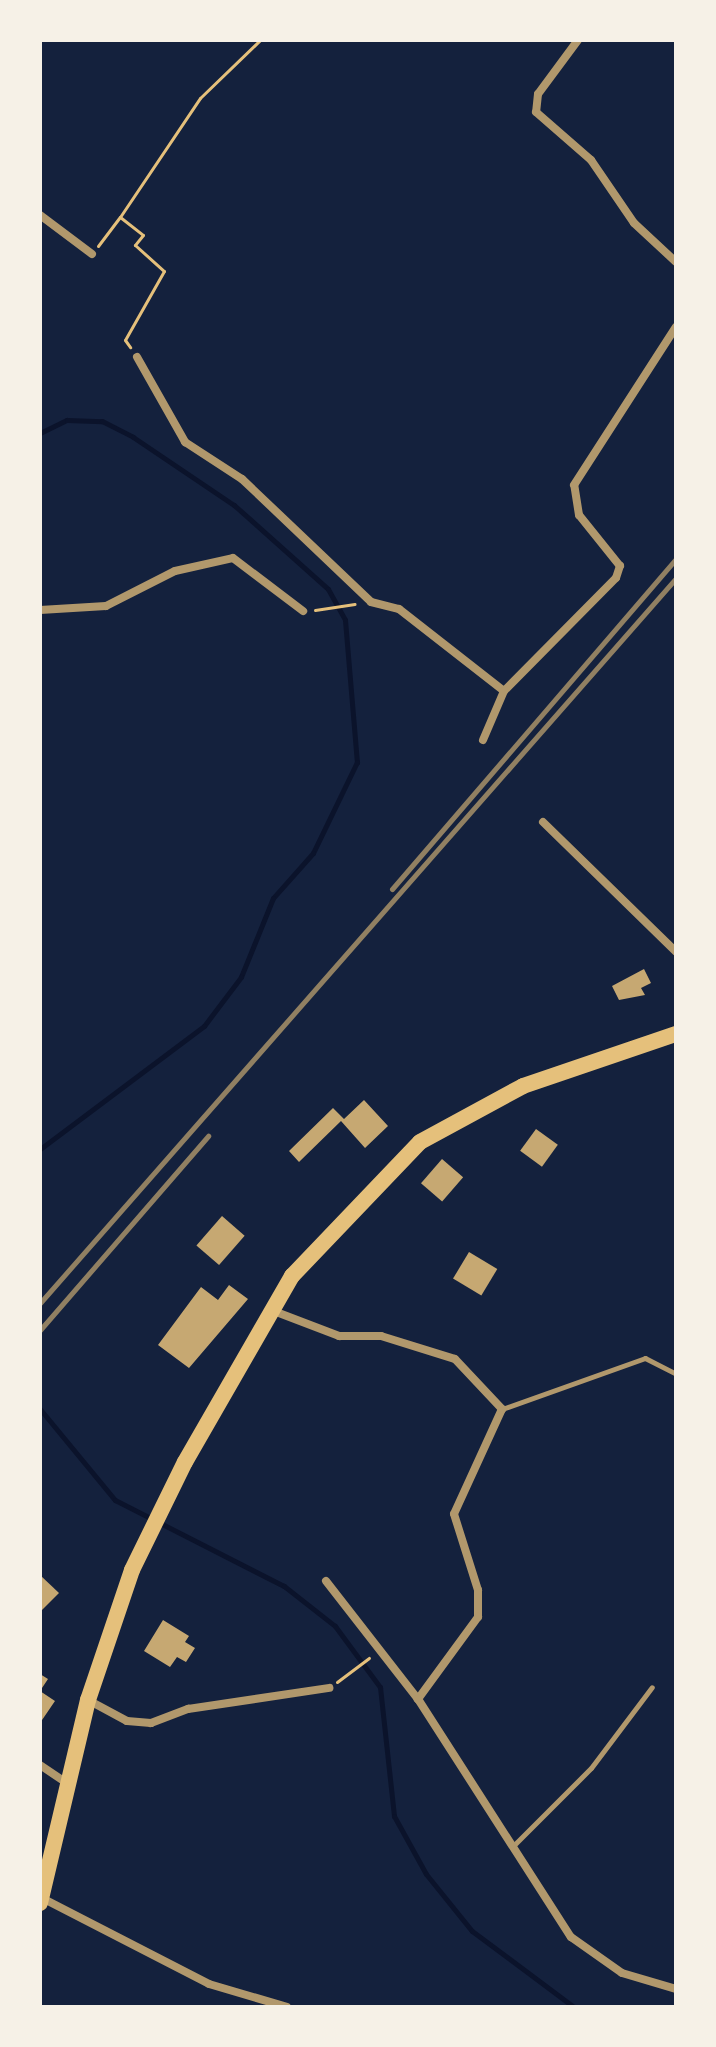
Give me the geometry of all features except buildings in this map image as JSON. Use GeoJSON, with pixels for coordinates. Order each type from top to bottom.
{"type":"FeatureCollection","features":[{"type":"Feature","properties":{"kind":"main road"},"geometry":{"type":"LineString","coordinates":[[41,1900],[88,1700],[132,1570],[185,1462],[271,1310],[344,1216],[420,1142],[523,1086],[676,1034]]}},
{"type":"Feature","properties":{"kind":"street"},"geometry":{"type":"LineString","coordinates":[[578,40],[538,94],[536,112],[591,160],[634,223],[676,262]]}},
{"type":"Feature","properties":{"kind":"street"},"geometry":{"type":"LineString","coordinates":[[40,215],[92,254]]}},
{"type":"Feature","properties":{"kind":"street"},"geometry":{"type":"LineString","coordinates":[[483,740],[504,691],[616,578],[620,566],[579,515],[574,485],[676,327]]}},
{"type":"Feature","properties":{"kind":"street"},"geometry":{"type":"LineString","coordinates":[[137,357],[185,442],[242,479],[371,602],[399,609],[504,691]]}},
{"type":"Feature","properties":{"kind":"street"},"geometry":{"type":"LineString","coordinates":[[40,610],[106,606],[175,571],[233,558],[303,611]]}},
{"type":"Feature","properties":{"kind":"street"},"geometry":{"type":"LineString","coordinates":[[543,822],[674,947]]}},
{"type":"Feature","properties":{"kind":"street"},"geometry":{"type":"LineString","coordinates":[[271,1310],[339,1336],[381,1336],[455,1359],[502,1409],[454,1514],[478,1590],[478,1617],[418,1699]]}},
{"type":"Feature","properties":{"kind":"street"},"geometry":{"type":"LineString","coordinates":[[326,1581],[418,1699],[515,1844],[571,1937],[622,1973],[676,1989]]}},
{"type":"Feature","properties":{"kind":"street"},"geometry":{"type":"LineString","coordinates":[[88,1700],[127,1721],[151,1723],[188,1709],[329,1688]]}},
{"type":"Feature","properties":{"kind":"street"},"geometry":{"type":"LineString","coordinates":[[40,1765],[68,1784]]}},
{"type":"Feature","properties":{"kind":"street"},"geometry":{"type":"LineString","coordinates":[[41,1900],[209,1984],[287,2007]]}},
{"type":"Feature","properties":{"kind":"lane"},"geometry":{"type":"LineString","coordinates":[[502,1409],[645,1358],[676,1374]]}},
{"type":"Feature","properties":{"kind":"lane"},"geometry":{"type":"LineString","coordinates":[[515,1844],[591,1768],[652,1687]]}},
{"type":"Feature","properties":{"kind":"path"},"geometry":{"type":"LineString","coordinates":[[92,254],[200,98],[260,40]]}},
{"type":"Feature","properties":{"kind":"path"},"geometry":{"type":"LineString","coordinates":[[120,217],[143,235],[135,245],[164,271],[125,340],[137,357]]}},
{"type":"Feature","properties":{"kind":"path"},"geometry":{"type":"LineString","coordinates":[[314,610],[362,603]]}},
{"type":"Feature","properties":{"kind":"path"},"geometry":{"type":"LineString","coordinates":[[329,1688],[382,1649]]}},
{"type":"Feature","properties":{"kind":"waterway"},"geometry":{"type":"LineString","coordinates":[[40,433],[67,420],[102,421],[133,437],[234,505],[328,589],[345,620],[357,762],[313,853],[273,898],[241,977],[204,1026],[40,1149]]}},
{"type":"Feature","properties":{"kind":"waterway"},"geometry":{"type":"LineString","coordinates":[[40,1409],[115,1500],[284,1586],[335,1626],[380,1687],[394,1816],[426,1874],[472,1931],[574,2007]]}},
{"type":"Feature","properties":{"kind":"railway"},"geometry":{"type":"LineString","coordinates":[[392,889],[676,559]]}},
{"type":"Feature","properties":{"kind":"railway"},"geometry":{"type":"LineString","coordinates":[[40,1303],[676,578]]}},
{"type":"Feature","properties":{"kind":"railway"},"geometry":{"type":"LineString","coordinates":[[40,1330],[208,1136]]}}]}
